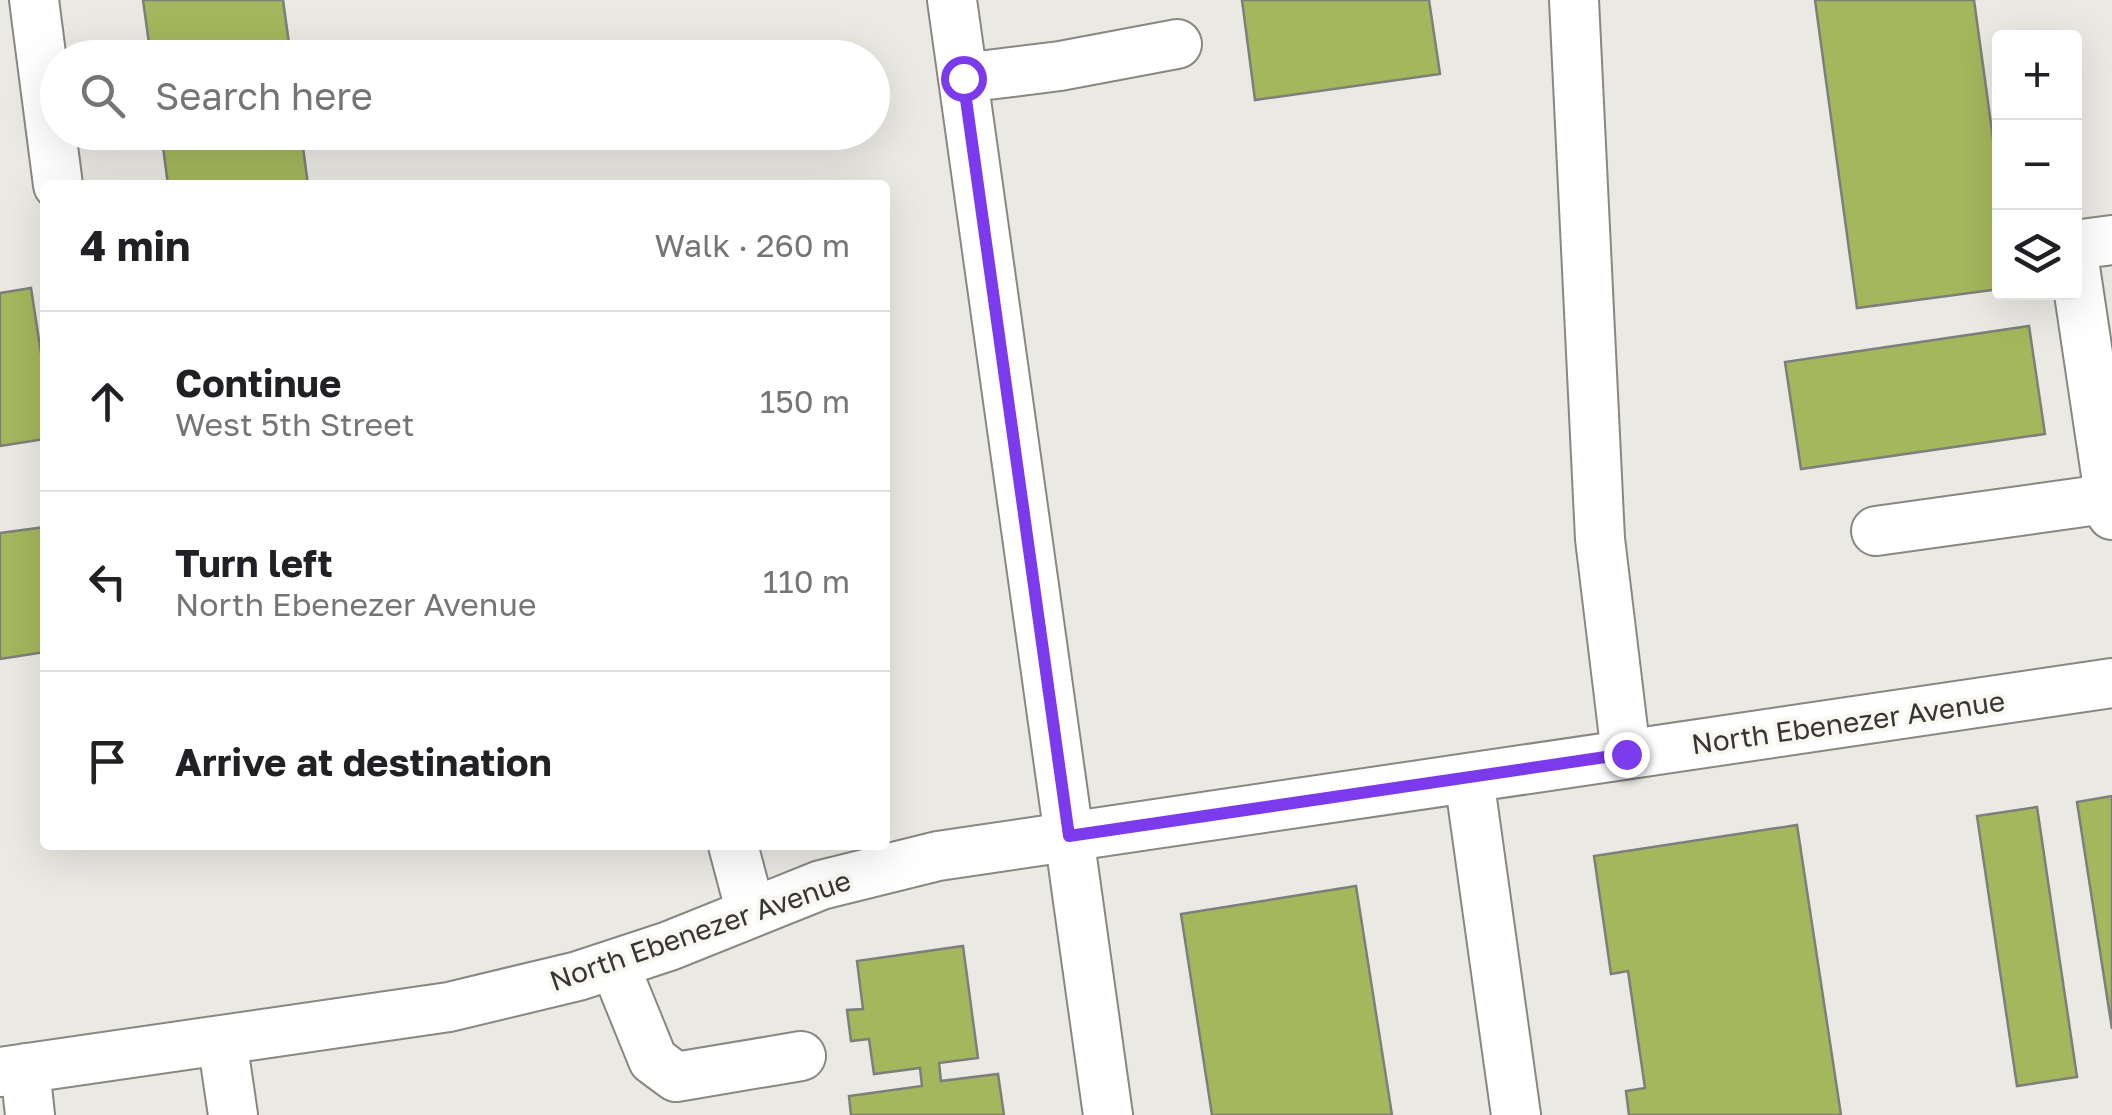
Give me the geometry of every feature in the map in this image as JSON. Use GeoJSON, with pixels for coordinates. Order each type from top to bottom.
{"type":"FeatureCollection","features":[{"type":"Feature","properties":{"kind":"street"},"geometry":{"type":"LineString","coordinates":[[952,0],[1108,1115]]}},
{"type":"Feature","properties":{"kind":"street"},"geometry":{"type":"LineString","coordinates":[[1574,0],[1600,539],[1626,754]]}},
{"type":"Feature","properties":{"kind":"street"},"geometry":{"type":"LineString","coordinates":[[24,31],[40,103]]}},
{"type":"Feature","properties":{"kind":"street"},"geometry":{"type":"LineString","coordinates":[[963,78],[1060,66],[1177,44]]}},
{"type":"Feature","properties":{"kind":"street"},"geometry":{"type":"LineString","coordinates":[[50,150],[57,180]]}},
{"type":"Feature","properties":{"kind":"street"},"geometry":{"type":"LineString","coordinates":[[2082,244],[2112,240]]}},
{"type":"Feature","properties":{"kind":"street"},"geometry":{"type":"LineString","coordinates":[[1876,531],[2111,504],[2080,300]]}},
{"type":"Feature","properties":{"kind":"street","name":"North Ebenezer Avenue"},"geometry":{"type":"LineString","coordinates":[[13,1070],[448,1007],[614,964],[821,885],[938,856],[2112,683]]}},
{"type":"Feature","properties":{"kind":"street"},"geometry":{"type":"LineString","coordinates":[[1469,778],[1516,1115]]}},
{"type":"Feature","properties":{"kind":"street"},"geometry":{"type":"LineString","coordinates":[[734,850],[750,914]]}},
{"type":"Feature","properties":{"kind":"street"},"geometry":{"type":"LineString","coordinates":[[614,964],[653,1060],[676,1076],[801,1056]]}},
{"type":"Feature","properties":{"kind":"street"},"geometry":{"type":"LineString","coordinates":[[222,1040],[233,1115]]}},
{"type":"Feature","properties":{"kind":"street"},"geometry":{"type":"LineString","coordinates":[[13,1070],[30,1115]]}},
{"type":"Feature","properties":{"kind":"building"},"geometry":{"type":"Polygon","coordinates":[[[143,0],[283,0],[289,40],[149,40],[143,0]]]}},
{"type":"Feature","properties":{"kind":"building"},"geometry":{"type":"Polygon","coordinates":[[[1242,0],[1429,0],[1440,74],[1255,100],[1242,0]]]}},
{"type":"Feature","properties":{"kind":"building"},"geometry":{"type":"Polygon","coordinates":[[[1815,0],[1974,0],[1992,131],[1992,290],[1857,308],[1815,0]]]}},
{"type":"Feature","properties":{"kind":"building"},"geometry":{"type":"Polygon","coordinates":[[[163,150],[303,150],[307,180],[167,180],[163,150]]]}},
{"type":"Feature","properties":{"kind":"building"},"geometry":{"type":"Polygon","coordinates":[[[31,288],[40,346],[40,440],[0,446],[0,293],[31,288]]]}},
{"type":"Feature","properties":{"kind":"building"},"geometry":{"type":"Polygon","coordinates":[[[2029,326],[2045,434],[1801,469],[1785,362],[2029,326]]]}},
{"type":"Feature","properties":{"kind":"building"},"geometry":{"type":"Polygon","coordinates":[[[40,528],[40,653],[0,659],[0,533],[40,528]]]}},
{"type":"Feature","properties":{"kind":"building"},"geometry":{"type":"Polygon","coordinates":[[[2112,796],[2112,1029],[2077,802],[2112,796]]]}},
{"type":"Feature","properties":{"kind":"building"},"geometry":{"type":"Polygon","coordinates":[[[2037,807],[2077,1077],[2017,1086],[1977,816],[2037,807]]]}},
{"type":"Feature","properties":{"kind":"building"},"geometry":{"type":"Polygon","coordinates":[[[1797,825],[1841,1115],[1629,1115],[1626,1091],[1645,1088],[1628,971],[1611,974],[1594,856],[1797,825]]]}},
{"type":"Feature","properties":{"kind":"building"},"geometry":{"type":"Polygon","coordinates":[[[1356,886],[1392,1115],[1212,1115],[1181,914],[1356,886]]]}},
{"type":"Feature","properties":{"kind":"building"},"geometry":{"type":"Polygon","coordinates":[[[963,946],[978,1058],[939,1063],[941,1081],[998,1074],[1004,1115],[851,1115],[849,1096],[922,1086],[920,1068],[874,1074],[869,1039],[851,1041],[847,1010],[863,1009],[857,961],[963,946]]]}},
{"type":"Feature","properties":{"kind":"route"},"geometry":{"type":"LineString","coordinates":[[963,78],[1069,836],[1626,754]]}}]}
